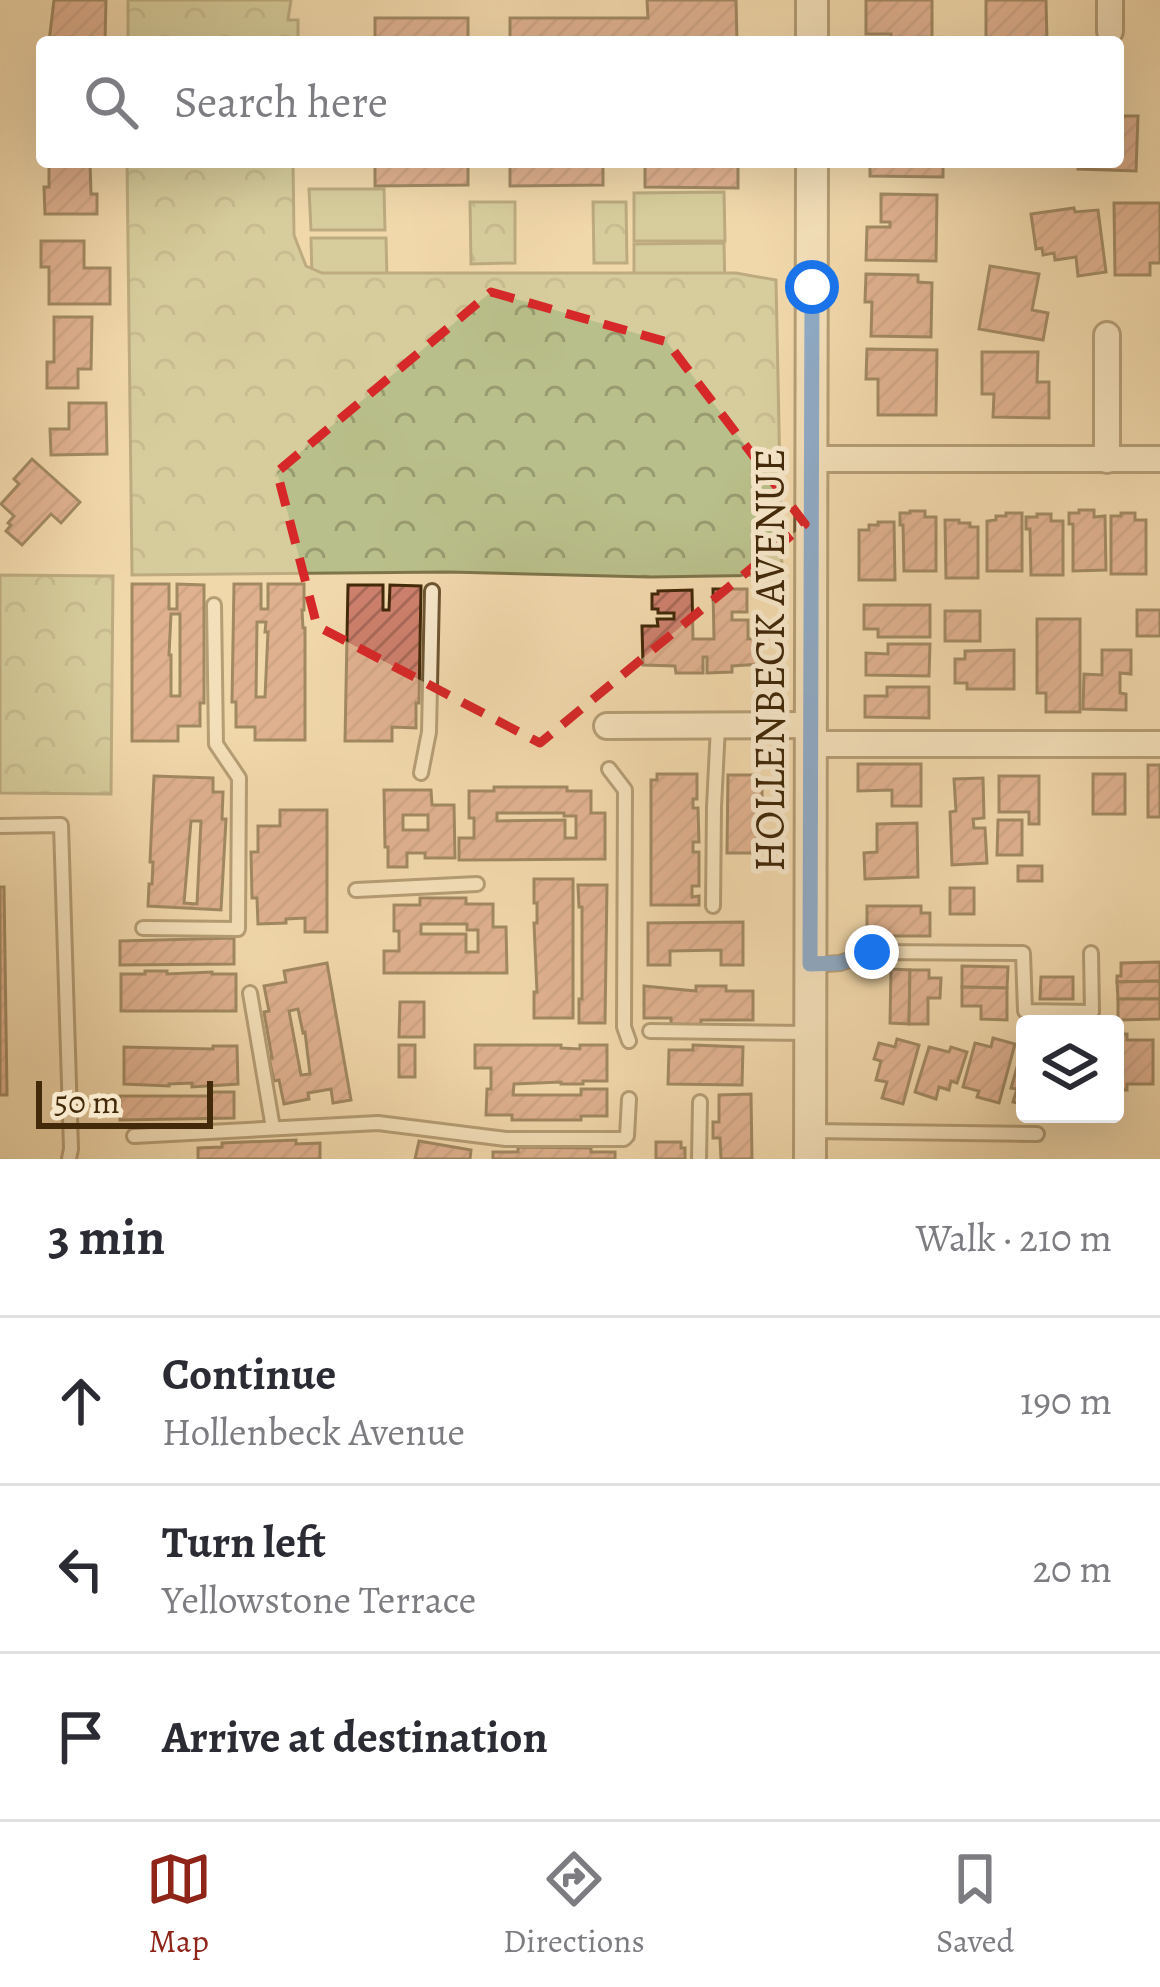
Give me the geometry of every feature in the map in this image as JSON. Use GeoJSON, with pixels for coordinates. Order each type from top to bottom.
{"type":"FeatureCollection","features":[{"type":"Feature","properties":{"kind":"street"},"geometry":{"type":"LineString","coordinates":[[812,0],[812,36]]}},
{"type":"Feature","properties":{"kind":"street"},"geometry":{"type":"LineString","coordinates":[[1110,0],[1110,31]]}},
{"type":"Feature","properties":{"kind":"street","name":"HOLLENBECK AVENUE"},"geometry":{"type":"LineString","coordinates":[[810,1145],[812,168]]}},
{"type":"Feature","properties":{"kind":"street"},"geometry":{"type":"LineString","coordinates":[[1107,335],[1108,460]]}},
{"type":"Feature","properties":{"kind":"street"},"geometry":{"type":"LineString","coordinates":[[812,459],[1160,459]]}},
{"type":"Feature","properties":{"kind":"street"},"geometry":{"type":"LineString","coordinates":[[607,726],[718,726],[810,735],[1160,744]]}},
{"type":"Feature","properties":{"kind":"lane"},"geometry":{"type":"LineString","coordinates":[[421,773],[429,732],[433,591]]}},
{"type":"Feature","properties":{"kind":"lane"},"geometry":{"type":"LineString","coordinates":[[142,928],[238,929],[238,778],[216,744],[214,605]]}},
{"type":"Feature","properties":{"kind":"lane"},"geometry":{"type":"LineString","coordinates":[[713,906],[718,726]]}},
{"type":"Feature","properties":{"kind":"lane"},"geometry":{"type":"LineString","coordinates":[[609,769],[625,790],[624,1027],[629,1041]]}},
{"type":"Feature","properties":{"kind":"lane"},"geometry":{"type":"LineString","coordinates":[[0,826],[61,825],[69,1159]]}},
{"type":"Feature","properties":{"kind":"lane"},"geometry":{"type":"LineString","coordinates":[[356,890],[477,884]]}},
{"type":"Feature","properties":{"kind":"lane"},"geometry":{"type":"LineString","coordinates":[[810,964],[840,963],[872,952],[1023,952],[1024,1011],[1092,1012],[1091,953]]}},
{"type":"Feature","properties":{"kind":"lane"},"geometry":{"type":"LineString","coordinates":[[250,994],[273,1128]]}},
{"type":"Feature","properties":{"kind":"lane"},"geometry":{"type":"LineString","coordinates":[[650,1031],[810,1033]]}},
{"type":"Feature","properties":{"kind":"lane"},"geometry":{"type":"LineString","coordinates":[[134,1136],[378,1123],[506,1139],[623,1139],[629,1099]]}},
{"type":"Feature","properties":{"kind":"lane"},"geometry":{"type":"LineString","coordinates":[[699,1159],[700,1102]]}},
{"type":"Feature","properties":{"kind":"lane"},"geometry":{"type":"LineString","coordinates":[[810,1145],[1037,1134]]}},
{"type":"Feature","properties":{"kind":"highlighted area"},"geometry":{"type":"Polygon","coordinates":[[[491,292],[667,342],[805,524],[540,743],[317,626],[277,472],[491,292]]]}},
{"type":"Feature","properties":{"kind":"green space"},"geometry":{"type":"Polygon","coordinates":[[[128,0],[291,0],[288,20],[298,20],[298,36],[128,36],[128,0]]]}},
{"type":"Feature","properties":{"kind":"green space"},"geometry":{"type":"Polygon","coordinates":[[[127,168],[293,168],[294,235],[306,266],[322,273],[736,273],[776,280],[782,575],[132,575],[127,168]]]}},
{"type":"Feature","properties":{"kind":"green space"},"geometry":{"type":"Polygon","coordinates":[[[309,189],[384,189],[385,230],[311,230],[309,189]]]}},
{"type":"Feature","properties":{"kind":"green space"},"geometry":{"type":"Polygon","coordinates":[[[724,192],[725,241],[634,241],[634,193],[724,192]]]}},
{"type":"Feature","properties":{"kind":"green space"},"geometry":{"type":"Polygon","coordinates":[[[470,202],[515,202],[515,263],[471,264],[470,202]]]}},
{"type":"Feature","properties":{"kind":"green space"},"geometry":{"type":"Polygon","coordinates":[[[593,202],[626,202],[627,263],[594,263],[593,202]]]}},
{"type":"Feature","properties":{"kind":"green space"},"geometry":{"type":"Polygon","coordinates":[[[311,238],[386,238],[387,279],[312,279],[311,238]]]}},
{"type":"Feature","properties":{"kind":"green space"},"geometry":{"type":"Polygon","coordinates":[[[724,243],[725,292],[634,292],[634,244],[724,243]]]}},
{"type":"Feature","properties":{"kind":"green space"},"geometry":{"type":"Polygon","coordinates":[[[0,575],[113,576],[111,794],[0,793],[0,575]]]}},
{"type":"Feature","properties":{"kind":"building"},"geometry":{"type":"Polygon","coordinates":[[[54,0],[106,0],[105,36],[50,36],[54,0]]]}},
{"type":"Feature","properties":{"kind":"building"},"geometry":{"type":"Polygon","coordinates":[[[647,0],[736,0],[737,36],[510,36],[510,18],[648,18],[647,0]]]}},
{"type":"Feature","properties":{"kind":"building"},"geometry":{"type":"Polygon","coordinates":[[[866,0],[932,0],[932,36],[866,34],[866,0]]]}},
{"type":"Feature","properties":{"kind":"building"},"geometry":{"type":"Polygon","coordinates":[[[986,0],[1046,0],[1047,36],[986,36],[986,0]]]}},
{"type":"Feature","properties":{"kind":"building"},"geometry":{"type":"Polygon","coordinates":[[[375,18],[468,18],[468,36],[375,36],[375,18]]]}},
{"type":"Feature","properties":{"kind":"building"},"geometry":{"type":"Polygon","coordinates":[[[1124,116],[1138,116],[1136,171],[1078,169],[1124,168],[1124,116]]]}},
{"type":"Feature","properties":{"kind":"building"},"geometry":{"type":"Polygon","coordinates":[[[49,168],[90,168],[97,214],[45,214],[44,187],[49,187],[49,168]]]}},
{"type":"Feature","properties":{"kind":"building"},"geometry":{"type":"Polygon","coordinates":[[[375,168],[468,168],[468,185],[375,186],[375,168]]]}},
{"type":"Feature","properties":{"kind":"building"},"geometry":{"type":"Polygon","coordinates":[[[510,168],[603,168],[603,185],[510,186],[510,168]]]}},
{"type":"Feature","properties":{"kind":"building"},"geometry":{"type":"Polygon","coordinates":[[[645,168],[738,168],[738,188],[645,187],[645,168]]]}},
{"type":"Feature","properties":{"kind":"building"},"geometry":{"type":"Polygon","coordinates":[[[870,168],[943,168],[943,177],[870,176],[870,168]]]}},
{"type":"Feature","properties":{"kind":"building"},"geometry":{"type":"Polygon","coordinates":[[[881,194],[937,195],[936,261],[866,260],[867,227],[890,227],[890,222],[881,222],[881,194]]]}},
{"type":"Feature","properties":{"kind":"building"},"geometry":{"type":"Polygon","coordinates":[[[1114,203],[1160,203],[1160,263],[1150,263],[1150,275],[1115,275],[1114,203]]]}},
{"type":"Feature","properties":{"kind":"building"},"geometry":{"type":"Polygon","coordinates":[[[1074,208],[1075,212],[1098,210],[1106,272],[1078,276],[1076,257],[1055,260],[1054,253],[1043,255],[1042,248],[1036,249],[1031,214],[1074,208]]]}},
{"type":"Feature","properties":{"kind":"building"},"geometry":{"type":"Polygon","coordinates":[[[41,241],[84,241],[84,268],[110,268],[110,304],[49,304],[49,267],[41,267],[41,241]]]}},
{"type":"Feature","properties":{"kind":"building"},"geometry":{"type":"Polygon","coordinates":[[[990,266],[1039,274],[1032,310],[1048,313],[1043,340],[979,329],[990,266]]]}},
{"type":"Feature","properties":{"kind":"building"},"geometry":{"type":"Polygon","coordinates":[[[866,274],[918,275],[918,282],[932,283],[931,337],[871,336],[872,302],[865,302],[866,274]]]}},
{"type":"Feature","properties":{"kind":"building"},"geometry":{"type":"Polygon","coordinates":[[[54,317],[92,317],[91,369],[78,369],[78,388],[47,388],[47,362],[54,362],[54,317]]]}},
{"type":"Feature","properties":{"kind":"building"},"geometry":{"type":"Polygon","coordinates":[[[867,349],[937,350],[936,415],[878,415],[878,379],[866,379],[867,349]]]}},
{"type":"Feature","properties":{"kind":"building"},"geometry":{"type":"Polygon","coordinates":[[[982,352],[1038,352],[1037,382],[1049,382],[1049,418],[993,417],[994,394],[982,394],[982,352]]]}},
{"type":"Feature","properties":{"kind":"building"},"geometry":{"type":"Polygon","coordinates":[[[69,403],[106,403],[107,454],[51,455],[50,429],[69,429],[69,403]]]}},
{"type":"Feature","properties":{"kind":"building"},"geometry":{"type":"Polygon","coordinates":[[[32,459],[80,502],[61,523],[51,514],[22,545],[6,531],[14,516],[1,504],[32,459]]]}},
{"type":"Feature","properties":{"kind":"building"},"geometry":{"type":"Polygon","coordinates":[[[1079,510],[1105,516],[1106,570],[1073,571],[1069,513],[1079,510]]]}},
{"type":"Feature","properties":{"kind":"building"},"geometry":{"type":"Polygon","coordinates":[[[900,513],[936,517],[936,571],[904,571],[900,513]]]}},
{"type":"Feature","properties":{"kind":"building"},"geometry":{"type":"Polygon","coordinates":[[[1022,513],[1022,571],[987,571],[987,521],[1022,513]]]}},
{"type":"Feature","properties":{"kind":"building"},"geometry":{"type":"Polygon","coordinates":[[[1135,513],[1135,520],[1146,520],[1146,574],[1111,574],[1111,516],[1135,513]]]}},
{"type":"Feature","properties":{"kind":"building"},"geometry":{"type":"Polygon","coordinates":[[[1051,514],[1051,521],[1063,521],[1063,575],[1031,575],[1026,517],[1051,514]]]}},
{"type":"Feature","properties":{"kind":"building"},"geometry":{"type":"Polygon","coordinates":[[[945,520],[978,527],[978,578],[946,578],[945,520]]]}},
{"type":"Feature","properties":{"kind":"building"},"geometry":{"type":"Polygon","coordinates":[[[894,522],[895,580],[859,580],[859,530],[869,530],[869,525],[894,522]]]}},
{"type":"Feature","properties":{"kind":"building"},"geometry":{"type":"Polygon","coordinates":[[[132,584],[169,584],[169,609],[177,609],[177,584],[204,585],[200,726],[178,726],[178,741],[132,741],[132,584]],[[171,614],[171,696],[180,696],[180,614],[171,614]]]}},
{"type":"Feature","properties":{"kind":"building"},"geometry":{"type":"Polygon","coordinates":[[[234,584],[261,584],[261,609],[268,609],[268,584],[304,584],[305,740],[255,740],[255,727],[236,727],[236,702],[232,702],[234,584]],[[257,622],[256,697],[265,697],[266,622],[257,622]]]}},
{"type":"Feature","properties":{"kind":"building"},"geometry":{"type":"Polygon","coordinates":[[[348,585],[383,585],[383,610],[389,610],[390,585],[421,586],[416,728],[392,727],[392,741],[345,741],[348,585]]]}},
{"type":"Feature","properties":{"kind":"building"},"geometry":{"type":"Polygon","coordinates":[[[713,589],[747,589],[747,612],[732,612],[732,620],[748,620],[748,639],[762,638],[762,664],[707,673],[707,657],[703,657],[703,673],[643,665],[642,626],[658,626],[657,619],[674,619],[674,613],[652,609],[652,594],[692,590],[693,639],[714,639],[713,589]]]}},
{"type":"Feature","properties":{"kind":"building"},"geometry":{"type":"Polygon","coordinates":[[[864,605],[930,605],[930,637],[878,637],[878,629],[864,629],[864,605]]]}},
{"type":"Feature","properties":{"kind":"building"},"geometry":{"type":"Polygon","coordinates":[[[1137,610],[1160,610],[1160,636],[1137,636],[1137,610]]]}},
{"type":"Feature","properties":{"kind":"building"},"geometry":{"type":"Polygon","coordinates":[[[945,611],[980,611],[980,641],[945,641],[945,611]]]}},
{"type":"Feature","properties":{"kind":"building"},"geometry":{"type":"Polygon","coordinates":[[[1037,619],[1080,619],[1080,712],[1046,712],[1046,693],[1037,693],[1037,619]]]}},
{"type":"Feature","properties":{"kind":"building"},"geometry":{"type":"Polygon","coordinates":[[[888,644],[930,644],[929,676],[866,675],[866,653],[888,654],[888,644]]]}},
{"type":"Feature","properties":{"kind":"building"},"geometry":{"type":"Polygon","coordinates":[[[1014,650],[1014,689],[967,689],[967,683],[955,683],[955,659],[965,659],[965,651],[1014,650]]]}},
{"type":"Feature","properties":{"kind":"building"},"geometry":{"type":"Polygon","coordinates":[[[1102,650],[1131,650],[1131,674],[1120,673],[1126,710],[1083,709],[1084,674],[1102,675],[1102,650]]]}},
{"type":"Feature","properties":{"kind":"building"},"geometry":{"type":"Polygon","coordinates":[[[887,687],[929,687],[929,718],[865,717],[865,696],[887,696],[887,687]]]}},
{"type":"Feature","properties":{"kind":"building"},"geometry":{"type":"Polygon","coordinates":[[[858,764],[921,764],[921,806],[892,806],[892,790],[858,791],[858,764]]]}},
{"type":"Feature","properties":{"kind":"building"},"geometry":{"type":"Polygon","coordinates":[[[1148,765],[1160,765],[1160,817],[1148,817],[1148,765]]]}},
{"type":"Feature","properties":{"kind":"building"},"geometry":{"type":"Polygon","coordinates":[[[657,774],[697,774],[693,808],[698,808],[699,842],[693,842],[693,852],[699,852],[699,886],[692,886],[692,897],[699,896],[699,905],[651,905],[651,780],[657,780],[657,774]]]}},
{"type":"Feature","properties":{"kind":"building"},"geometry":{"type":"Polygon","coordinates":[[[1093,774],[1125,774],[1125,814],[1093,814],[1093,774]]]}},
{"type":"Feature","properties":{"kind":"building"},"geometry":{"type":"Polygon","coordinates":[[[728,775],[755,775],[755,784],[762,790],[762,839],[756,839],[756,853],[727,853],[728,775]]]}},
{"type":"Feature","properties":{"kind":"building"},"geometry":{"type":"Polygon","coordinates":[[[154,776],[213,778],[213,792],[223,792],[222,819],[226,819],[221,910],[148,906],[154,776]],[[191,821],[184,903],[197,904],[201,821],[191,821]]]}},
{"type":"Feature","properties":{"kind":"building"},"geometry":{"type":"Polygon","coordinates":[[[999,776],[1039,776],[1039,824],[1029,824],[1029,812],[999,812],[999,776]]]}},
{"type":"Feature","properties":{"kind":"building"},"geometry":{"type":"Polygon","coordinates":[[[983,778],[984,818],[973,819],[974,828],[985,828],[987,863],[952,865],[954,779],[983,778]]]}},
{"type":"Feature","properties":{"kind":"building"},"geometry":{"type":"Polygon","coordinates":[[[494,787],[567,787],[567,791],[591,791],[591,813],[605,813],[605,859],[459,860],[459,838],[474,838],[469,791],[494,791],[494,787]],[[497,813],[497,821],[565,820],[565,838],[576,838],[576,816],[497,813]]]}},
{"type":"Feature","properties":{"kind":"building"},"geometry":{"type":"Polygon","coordinates":[[[384,790],[431,790],[432,805],[454,805],[455,858],[407,853],[407,867],[388,867],[384,790]],[[403,815],[403,830],[428,830],[428,815],[403,815]]]}},
{"type":"Feature","properties":{"kind":"building"},"geometry":{"type":"Polygon","coordinates":[[[280,810],[327,810],[327,932],[305,932],[305,918],[258,924],[251,852],[258,852],[258,826],[280,826],[280,810]]]}},
{"type":"Feature","properties":{"kind":"building"},"geometry":{"type":"Polygon","coordinates":[[[998,820],[1022,820],[1022,855],[997,855],[998,820]]]}},
{"type":"Feature","properties":{"kind":"building"},"geometry":{"type":"Polygon","coordinates":[[[917,823],[918,877],[865,879],[864,853],[877,852],[877,824],[917,823]]]}},
{"type":"Feature","properties":{"kind":"building"},"geometry":{"type":"Polygon","coordinates":[[[1018,866],[1042,866],[1042,881],[1018,881],[1018,866]]]}},
{"type":"Feature","properties":{"kind":"building"},"geometry":{"type":"Polygon","coordinates":[[[534,879],[573,879],[573,1018],[534,1018],[534,879]]]}},
{"type":"Feature","properties":{"kind":"building"},"geometry":{"type":"Polygon","coordinates":[[[578,885],[607,885],[605,1023],[579,1023],[582,907],[578,885]]]}},
{"type":"Feature","properties":{"kind":"building"},"geometry":{"type":"Polygon","coordinates":[[[0,887],[4,887],[7,1095],[0,1095],[0,887]]]}},
{"type":"Feature","properties":{"kind":"building"},"geometry":{"type":"Polygon","coordinates":[[[950,888],[974,888],[974,914],[950,914],[950,888]]]}},
{"type":"Feature","properties":{"kind":"building"},"geometry":{"type":"Polygon","coordinates":[[[420,898],[466,898],[466,904],[493,904],[493,927],[506,927],[507,973],[384,973],[384,951],[399,951],[394,905],[420,905],[420,898]],[[421,924],[421,934],[466,934],[466,952],[478,952],[478,930],[467,930],[467,924],[421,924]]]}},
{"type":"Feature","properties":{"kind":"building"},"geometry":{"type":"Polygon","coordinates":[[[867,906],[921,906],[921,913],[930,913],[930,936],[867,936],[867,906]]]}},
{"type":"Feature","properties":{"kind":"building"},"geometry":{"type":"Polygon","coordinates":[[[743,922],[743,965],[721,965],[721,950],[670,951],[670,965],[648,965],[648,923],[743,922]]]}},
{"type":"Feature","properties":{"kind":"building"},"geometry":{"type":"Polygon","coordinates":[[[234,938],[234,964],[120,965],[120,941],[234,938]]]}},
{"type":"Feature","properties":{"kind":"building"},"geometry":{"type":"Polygon","coordinates":[[[1160,962],[1160,981],[1117,982],[1121,963],[1160,962]]]}},
{"type":"Feature","properties":{"kind":"building"},"geometry":{"type":"Polygon","coordinates":[[[327,963],[351,1100],[333,1103],[331,1089],[284,1104],[269,1058],[264,986],[286,982],[284,971],[327,963]],[[298,1009],[289,1011],[301,1075],[310,1074],[298,1009]]]}},
{"type":"Feature","properties":{"kind":"building"},"geometry":{"type":"Polygon","coordinates":[[[962,966],[1008,967],[1007,988],[962,987],[962,966]]]}},
{"type":"Feature","properties":{"kind":"building"},"geometry":{"type":"Polygon","coordinates":[[[891,969],[910,970],[909,1024],[890,1023],[891,969]]]}},
{"type":"Feature","properties":{"kind":"building"},"geometry":{"type":"Polygon","coordinates":[[[910,970],[929,970],[929,978],[941,978],[940,998],[928,998],[928,1024],[909,1024],[910,970]]]}},
{"type":"Feature","properties":{"kind":"building"},"geometry":{"type":"Polygon","coordinates":[[[121,974],[236,974],[236,1011],[121,1011],[121,974]]]}},
{"type":"Feature","properties":{"kind":"building"},"geometry":{"type":"Polygon","coordinates":[[[1041,977],[1073,977],[1073,999],[1040,999],[1041,977]]]}},
{"type":"Feature","properties":{"kind":"building"},"geometry":{"type":"Polygon","coordinates":[[[1160,981],[1160,999],[1118,999],[1117,982],[1160,981]]]}},
{"type":"Feature","properties":{"kind":"building"},"geometry":{"type":"Polygon","coordinates":[[[644,986],[696,991],[696,986],[726,986],[726,991],[753,991],[753,1020],[701,1020],[701,1025],[644,1018],[644,986]]]}},
{"type":"Feature","properties":{"kind":"building"},"geometry":{"type":"Polygon","coordinates":[[[962,987],[1007,988],[1007,1020],[981,1019],[981,1006],[962,1006],[962,987]]]}},
{"type":"Feature","properties":{"kind":"building"},"geometry":{"type":"Polygon","coordinates":[[[1118,999],[1160,999],[1160,1019],[1124,1020],[1124,1015],[1118,1015],[1118,999]]]}},
{"type":"Feature","properties":{"kind":"building"},"geometry":{"type":"Polygon","coordinates":[[[400,1002],[424,1002],[424,1037],[399,1037],[400,1002]]]}},
{"type":"Feature","properties":{"kind":"building"},"geometry":{"type":"Polygon","coordinates":[[[1124,1034],[1127,1040],[1153,1040],[1153,1084],[1127,1084],[1127,1090],[1124,1034]]]}},
{"type":"Feature","properties":{"kind":"building"},"geometry":{"type":"Polygon","coordinates":[[[993,1038],[1015,1044],[999,1103],[963,1087],[975,1043],[991,1047],[993,1038]]]}},
{"type":"Feature","properties":{"kind":"building"},"geometry":{"type":"Polygon","coordinates":[[[897,1039],[919,1045],[903,1104],[882,1098],[887,1082],[876,1080],[881,1061],[874,1059],[879,1043],[895,1047],[897,1039]]]}},
{"type":"Feature","properties":{"kind":"building"},"geometry":{"type":"Polygon","coordinates":[[[399,1045],[415,1045],[415,1077],[399,1077],[399,1045]]]}},
{"type":"Feature","properties":{"kind":"building"},"geometry":{"type":"Polygon","coordinates":[[[475,1045],[580,1049],[580,1045],[607,1045],[607,1081],[514,1084],[513,1095],[581,1095],[581,1089],[607,1089],[607,1116],[512,1120],[512,1115],[486,1115],[491,1068],[475,1068],[475,1045]]]}},
{"type":"Feature","properties":{"kind":"building"},"geometry":{"type":"Polygon","coordinates":[[[693,1045],[743,1047],[742,1085],[668,1084],[669,1050],[693,1050],[693,1045]]]}},
{"type":"Feature","properties":{"kind":"building"},"geometry":{"type":"Polygon","coordinates":[[[237,1046],[238,1084],[124,1084],[124,1047],[237,1046]]]}},
{"type":"Feature","properties":{"kind":"building"},"geometry":{"type":"Polygon","coordinates":[[[929,1047],[967,1052],[957,1083],[951,1081],[949,1090],[939,1087],[936,1099],[915,1092],[929,1047]]]}},
{"type":"Feature","properties":{"kind":"building"},"geometry":{"type":"Polygon","coordinates":[[[210,1092],[234,1092],[234,1118],[120,1120],[120,1096],[210,1096],[210,1092]]]}},
{"type":"Feature","properties":{"kind":"building"},"geometry":{"type":"Polygon","coordinates":[[[751,1094],[752,1159],[721,1159],[720,1138],[713,1138],[713,1122],[719,1122],[719,1095],[751,1094]]]}},
{"type":"Feature","properties":{"kind":"building"},"geometry":{"type":"Polygon","coordinates":[[[296,1140],[296,1144],[320,1143],[320,1159],[198,1159],[198,1148],[222,1147],[222,1143],[296,1140]]]}},
{"type":"Feature","properties":{"kind":"building"},"geometry":{"type":"Polygon","coordinates":[[[419,1141],[471,1150],[470,1159],[415,1159],[419,1141]]]}},
{"type":"Feature","properties":{"kind":"building"},"geometry":{"type":"Polygon","coordinates":[[[656,1142],[681,1142],[685,1159],[656,1159],[656,1142]]]}},
{"type":"Feature","properties":{"kind":"building"},"geometry":{"type":"Polygon","coordinates":[[[518,1147],[591,1148],[591,1152],[615,1152],[615,1159],[493,1159],[493,1152],[518,1152],[518,1147]]]}},
{"type":"Feature","properties":{"kind":"route"},"geometry":{"type":"LineString","coordinates":[[812,287],[810,964],[840,963],[872,952]]}}]}
